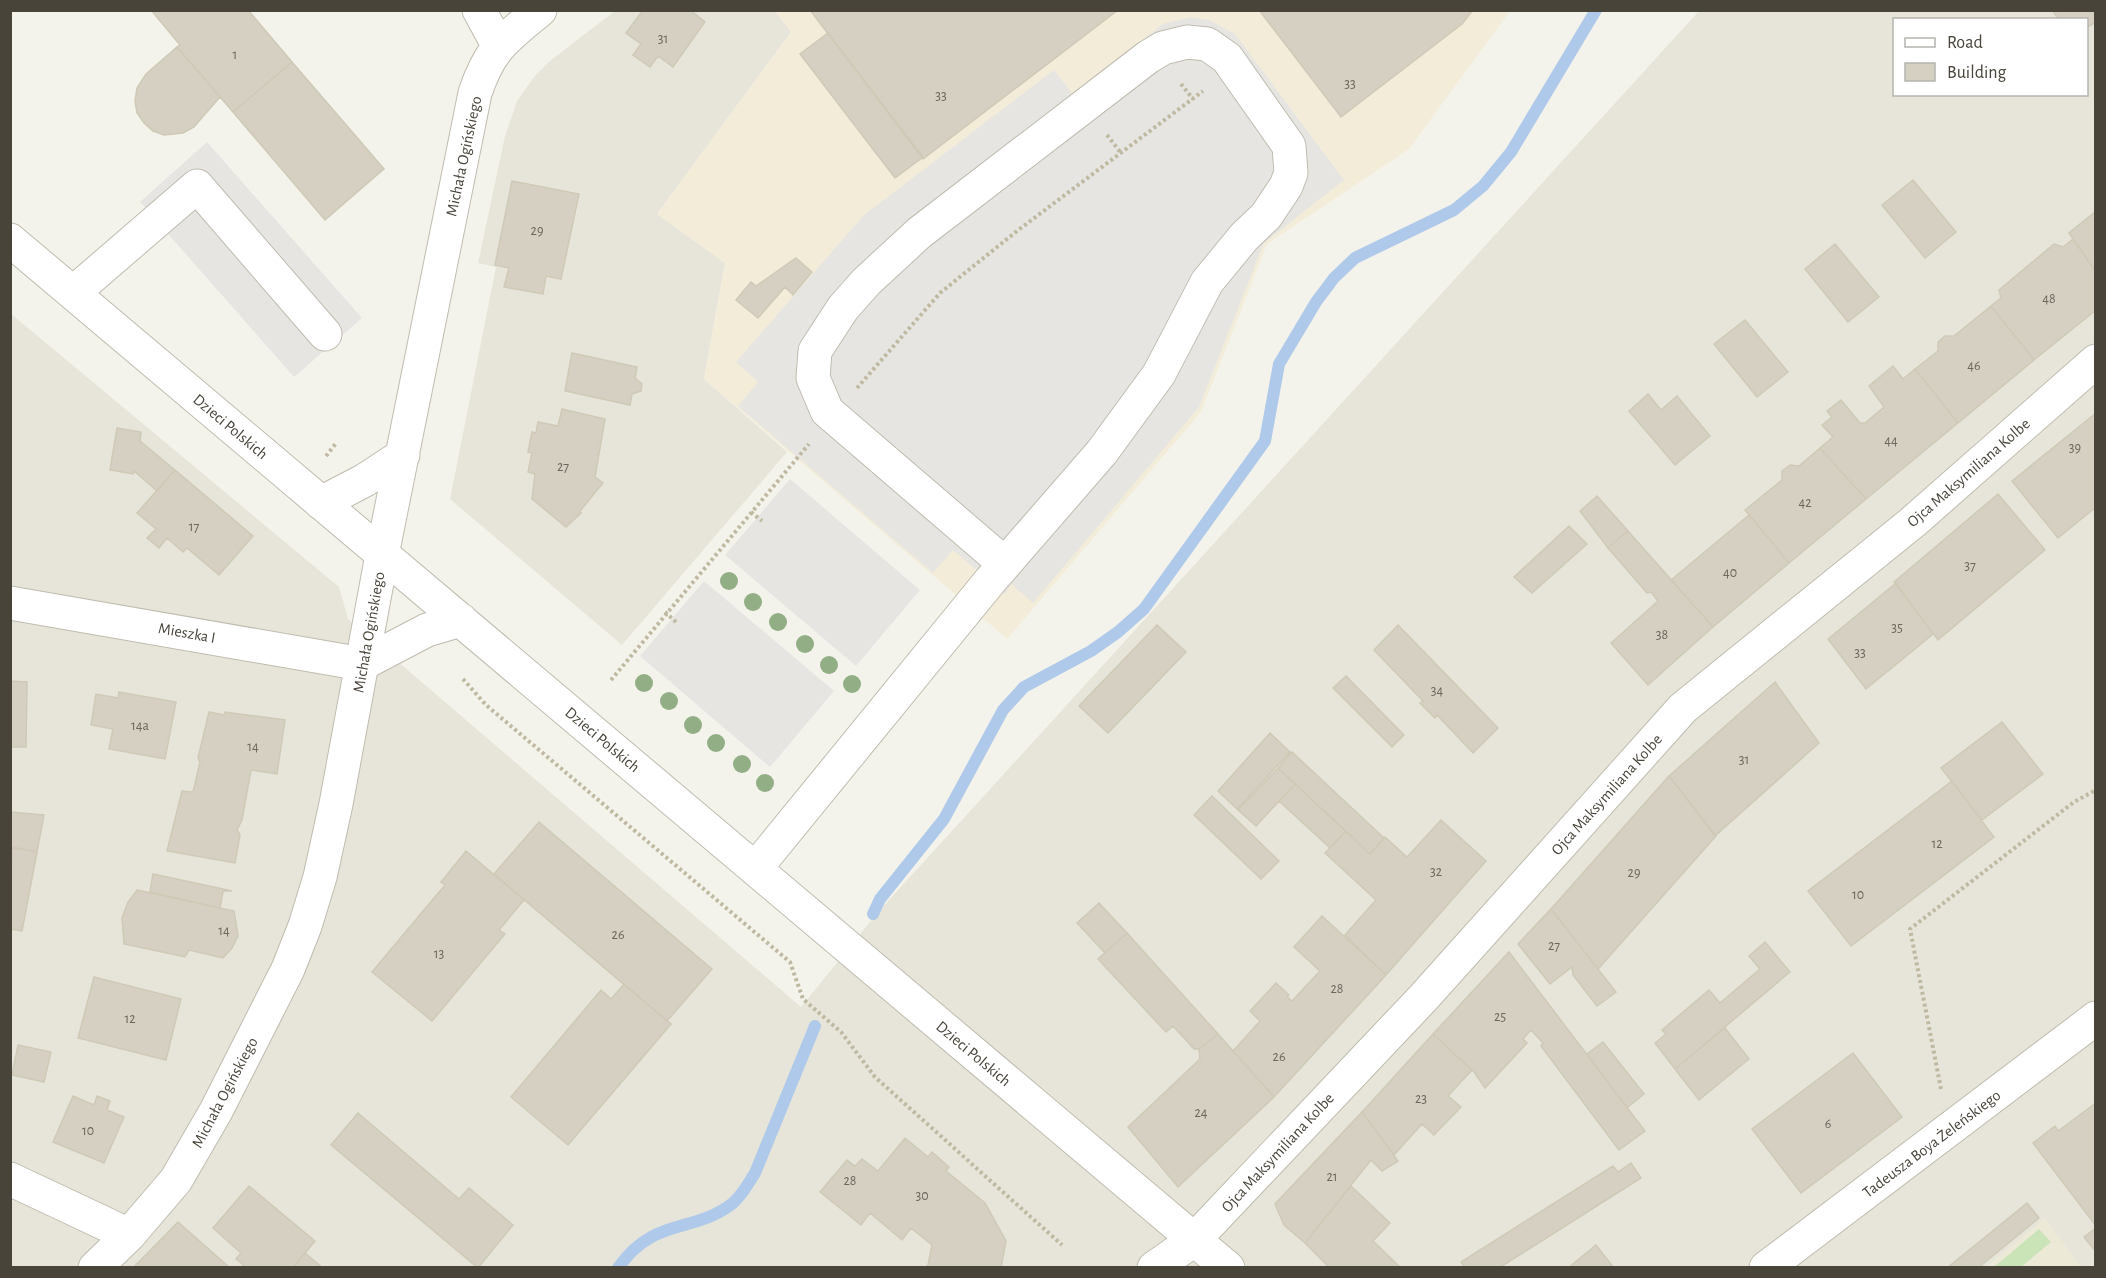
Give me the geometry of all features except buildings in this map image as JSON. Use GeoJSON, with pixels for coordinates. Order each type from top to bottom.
{"type":"FeatureCollection","features":[{"type":"Feature","properties":{"kind":"street"},"geometry":{"type":"LineString","coordinates":[[479,10],[498,45]]}},
{"type":"Feature","properties":{"kind":"street","name":"Michała Ogińskiego"},"geometry":{"type":"LineString","coordinates":[[95,1268],[129,1235],[176,1180],[216,1111],[288,969],[320,877],[475,93],[482,70],[498,45],[540,10]]}},
{"type":"Feature","properties":{"kind":"street"},"geometry":{"type":"LineString","coordinates":[[755,869],[1005,564],[1102,452],[1159,374],[1207,282],[1244,237],[1266,216],[1286,186],[1291,173],[1289,146],[1238,71],[1227,58],[1207,44],[1187,42],[1164,48],[919,233],[850,299],[815,351],[813,378],[827,411],[1005,564]]}},
{"type":"Feature","properties":{"kind":"street"},"geometry":{"type":"LineString","coordinates":[[73,293],[197,186],[325,334]]}},
{"type":"Feature","properties":{"kind":"street","name":"Dzieci Polskich"},"geometry":{"type":"LineString","coordinates":[[10,240],[1228,1268]]}},
{"type":"Feature","properties":{"kind":"street","name":"Ojca Maksymiliana Kolbe"},"geometry":{"type":"LineString","coordinates":[[1154,1268],[1194,1240],[1424,997],[1683,708],[1913,522],[2096,361]]}},
{"type":"Feature","properties":{"kind":"street"},"geometry":{"type":"LineString","coordinates":[[321,503],[365,480],[403,455]]}},
{"type":"Feature","properties":{"kind":"street","name":"Mieszka I"},"geometry":{"type":"LineString","coordinates":[[10,603],[362,664]]}},
{"type":"Feature","properties":{"kind":"street"},"geometry":{"type":"LineString","coordinates":[[362,664],[427,630],[461,620]]}},
{"type":"Feature","properties":{"kind":"street","name":"Tadeusza Boya Żeleńskiego"},"geometry":{"type":"LineString","coordinates":[[1766,1268],[2096,1018]]}},
{"type":"Feature","properties":{"kind":"street"},"geometry":{"type":"LineString","coordinates":[[10,1179],[129,1235]]}},
{"type":"Feature","properties":{"kind":"path"},"geometry":{"type":"LineString","coordinates":[[611,680],[665,612],[940,293],[1017,231],[1221,78],[1238,71]]}},
{"type":"Feature","properties":{"kind":"path"},"geometry":{"type":"LineString","coordinates":[[751,512],[762,521]]}},
{"type":"Feature","properties":{"kind":"path"},"geometry":{"type":"LineString","coordinates":[[665,612],[676,622]]}},
{"type":"Feature","properties":{"kind":"path"},"geometry":{"type":"LineString","coordinates":[[463,679],[486,705],[790,962],[803,999],[841,1032],[875,1077],[1062,1245]]}},
{"type":"Feature","properties":{"kind":"path"},"geometry":{"type":"LineString","coordinates":[[1952,1127],[1938,1076],[1910,929],[2074,802],[2096,790]]}},
{"type":"Feature","properties":{"kind":"shaded area"},"geometry":{"type":"Polygon","coordinates":[[[615,11],[775,11],[791,32],[657,214],[725,263],[704,379],[787,452],[622,645],[450,499],[496,267],[478,263],[505,136],[517,101],[534,77],[551,60],[615,11]]]}},
{"type":"Feature","properties":{"kind":"shaded area"},"geometry":{"type":"Polygon","coordinates":[[[775,11],[1510,11],[1409,149],[1267,244],[1201,412],[1007,639],[704,379],[725,263],[657,214],[791,32],[775,11]]]}},
{"type":"Feature","properties":{"kind":"shaded area"},"geometry":{"type":"Polygon","coordinates":[[[1699,11],[2095,11],[2095,1267],[11,1267],[10,313],[339,587],[348,619],[801,1007],[879,911],[1699,11]]]}},
{"type":"Feature","properties":{"kind":"shaded area"},"geometry":{"type":"Polygon","coordinates":[[[1191,17],[1209,20],[1235,34],[1344,180],[1264,243],[1199,407],[1033,603],[1011,584],[1005,594],[953,550],[933,573],[738,406],[758,382],[736,362],[864,215],[1054,70],[1072,93],[1163,24],[1191,17]]]}},
{"type":"Feature","properties":{"kind":"shaded area"},"geometry":{"type":"Polygon","coordinates":[[[207,142],[362,318],[294,377],[140,202],[207,142]]]}},
{"type":"Feature","properties":{"kind":"shaded area"},"geometry":{"type":"Polygon","coordinates":[[[790,479],[920,590],[856,666],[725,555],[790,479]]]}},
{"type":"Feature","properties":{"kind":"shaded area"},"geometry":{"type":"Polygon","coordinates":[[[704,581],[834,691],[770,767],[640,656],[704,581]]]}},
{"type":"Feature","properties":{"kind":"shaded area"},"geometry":{"type":"Polygon","coordinates":[[[2045,1218],[2081,1267],[1985,1268],[2045,1218]]]}},
{"type":"Feature","properties":{"kind":"green space"},"geometry":{"type":"Polygon","coordinates":[[[2039,1229],[2051,1242],[2021,1267],[1994,1267],[2039,1229]]]}},
{"type":"Feature","properties":{"kind":"waterway"},"geometry":{"type":"LineString","coordinates":[[873,914],[880,899],[944,819],[1003,710],[1024,687],[1091,651],[1118,632],[1144,609],[1265,441],[1279,364],[1316,302],[1334,278],[1355,258],[1454,210],[1483,186],[1511,152],[1596,10]]}},
{"type":"Feature","properties":{"kind":"waterway"},"geometry":{"type":"LineString","coordinates":[[618,1268],[646,1240],[718,1213],[740,1196],[755,1173],[815,1026]]}}]}
